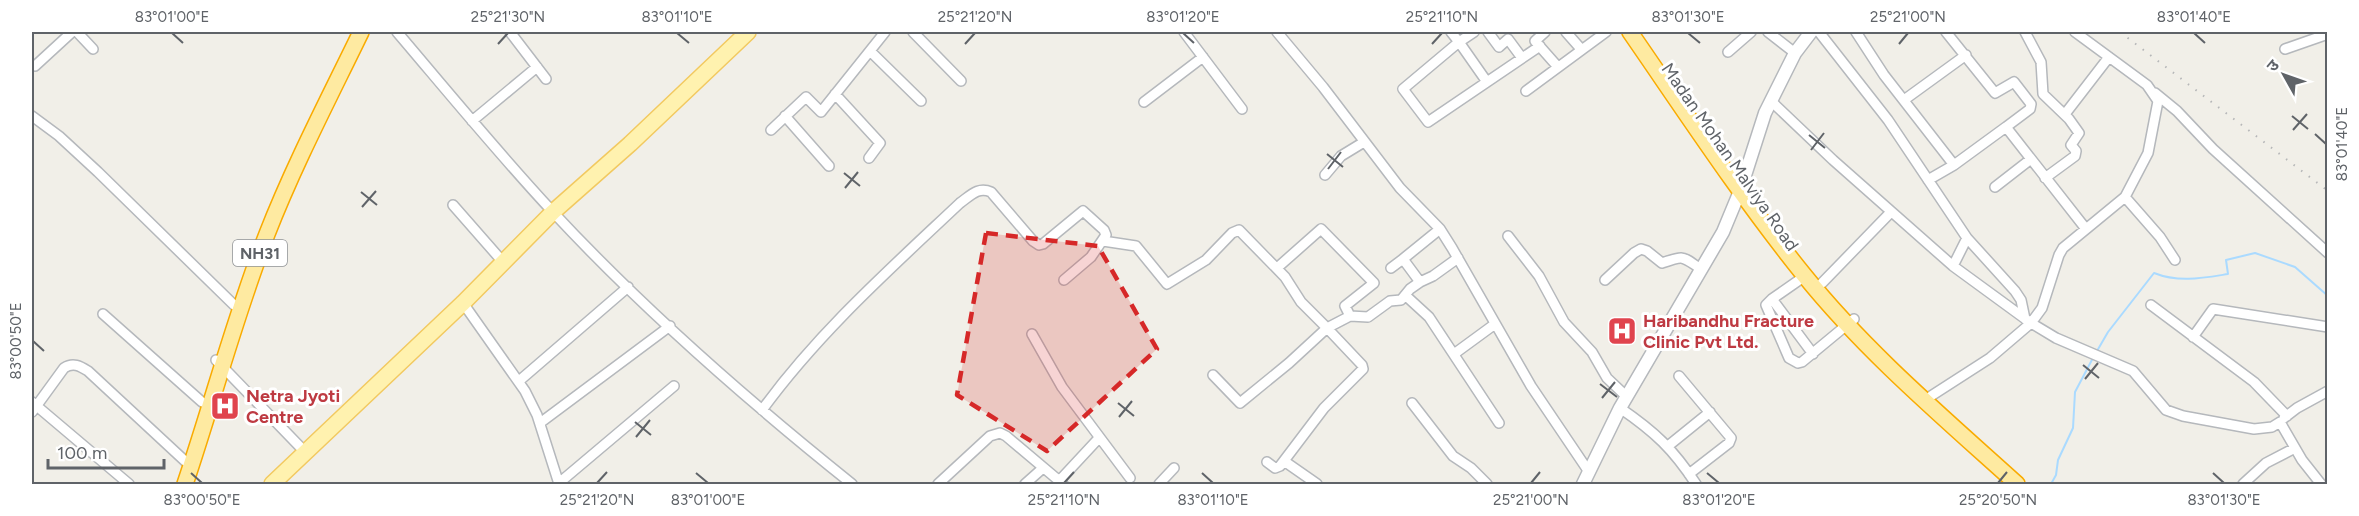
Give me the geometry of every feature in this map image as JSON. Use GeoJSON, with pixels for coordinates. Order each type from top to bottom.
{"type":"FeatureCollection","features":[{"type":"Feature","properties":{"kind":"highway","name":"NH31"},"geometry":{"type":"LineString","coordinates":[[185,484],[234,305],[270,206],[352,32]]}},
{"type":"Feature","properties":{"kind":"highway","name":"NH31"},"geometry":{"type":"LineString","coordinates":[[177,484],[202,402],[219,363],[270,226],[314,127],[361,32]]}},
{"type":"Feature","properties":{"kind":"highway"},"geometry":{"type":"LineString","coordinates":[[1629,32],[1742,186]]}},
{"type":"Feature","properties":{"kind":"highway","name":"Madan Mohan Malviya Road"},"geometry":{"type":"LineString","coordinates":[[1641,32],[1742,186],[1805,276],[2025,484]]}},
{"type":"Feature","properties":{"kind":"highway","name":"Madan Mohan Malviya Road"},"geometry":{"type":"LineString","coordinates":[[1742,186],[1851,321],[1924,400],[2008,482]]}},
{"type":"Feature","properties":{"kind":"main road"},"geometry":{"type":"LineString","coordinates":[[272,484],[463,303],[553,212],[630,144],[748,32]]}},
{"type":"Feature","properties":{"kind":"street"},"geometry":{"type":"LineString","coordinates":[[35,66],[72,32]]}},
{"type":"Feature","properties":{"kind":"street"},"geometry":{"type":"LineString","coordinates":[[77,32],[93,49]]}},
{"type":"Feature","properties":{"kind":"street"},"geometry":{"type":"LineString","coordinates":[[397,32],[553,212],[628,287],[762,410],[852,484]]}},
{"type":"Feature","properties":{"kind":"street"},"geometry":{"type":"LineString","coordinates":[[510,32],[546,79]]}},
{"type":"Feature","properties":{"kind":"street"},"geometry":{"type":"LineString","coordinates":[[771,130],[806,97],[821,112],[885,32]]}},
{"type":"Feature","properties":{"kind":"street"},"geometry":{"type":"LineString","coordinates":[[913,32],[961,81]]}},
{"type":"Feature","properties":{"kind":"street"},"geometry":{"type":"LineString","coordinates":[[1184,32],[1242,109]]}},
{"type":"Feature","properties":{"kind":"street"},"geometry":{"type":"LineString","coordinates":[[1451,32],[1487,82]]}},
{"type":"Feature","properties":{"kind":"street"},"geometry":{"type":"LineString","coordinates":[[1474,32],[1403,89],[1428,122],[1540,46]]}},
{"type":"Feature","properties":{"kind":"street"},"geometry":{"type":"LineString","coordinates":[[1488,32],[1499,47],[1508,39],[1522,58]]}},
{"type":"Feature","properties":{"kind":"street"},"geometry":{"type":"LineString","coordinates":[[1545,32],[1535,41],[1558,67]]}},
{"type":"Feature","properties":{"kind":"street"},"geometry":{"type":"LineString","coordinates":[[1566,32],[1581,50]]}},
{"type":"Feature","properties":{"kind":"street"},"geometry":{"type":"LineString","coordinates":[[1526,91],[1606,32]]}},
{"type":"Feature","properties":{"kind":"street"},"geometry":{"type":"LineString","coordinates":[[1728,51],[1751,32]]}},
{"type":"Feature","properties":{"kind":"street"},"geometry":{"type":"LineString","coordinates":[[1768,32],[1795,53]]}},
{"type":"Feature","properties":{"kind":"street"},"geometry":{"type":"LineString","coordinates":[[1586,480],[1620,408],[1723,232],[1742,186],[1762,121],[1795,53],[1811,32]]}},
{"type":"Feature","properties":{"kind":"street"},"geometry":{"type":"LineString","coordinates":[[1819,32],[1888,120],[1967,238],[2015,291],[2021,300],[2028,321]]}},
{"type":"Feature","properties":{"kind":"street"},"geometry":{"type":"LineString","coordinates":[[1856,32],[1954,165]]}},
{"type":"Feature","properties":{"kind":"street"},"geometry":{"type":"LineString","coordinates":[[1928,180],[1954,165],[2006,128],[2030,109],[2031,104],[2014,82],[1995,93],[1946,32]]}},
{"type":"Feature","properties":{"kind":"street"},"geometry":{"type":"LineString","coordinates":[[2025,32],[2041,62],[2043,94],[2065,114],[2079,133],[2071,145],[2076,153],[2045,178]]}},
{"type":"Feature","properties":{"kind":"street"},"geometry":{"type":"LineString","coordinates":[[2075,32],[2147,85],[2177,111],[2214,150],[2328,252]]}},
{"type":"Feature","properties":{"kind":"street"},"geometry":{"type":"LineString","coordinates":[[1281,33],[1400,188],[1440,229],[1586,480]]}},
{"type":"Feature","properties":{"kind":"street"},"geometry":{"type":"LineString","coordinates":[[2285,49],[2328,34]]}},
{"type":"Feature","properties":{"kind":"street"},"geometry":{"type":"LineString","coordinates":[[870,51],[921,101]]}},
{"type":"Feature","properties":{"kind":"street"},"geometry":{"type":"LineString","coordinates":[[1904,100],[1966,55]]}},
{"type":"Feature","properties":{"kind":"street"},"geometry":{"type":"LineString","coordinates":[[1144,102],[1203,57]]}},
{"type":"Feature","properties":{"kind":"street"},"geometry":{"type":"LineString","coordinates":[[2065,114],[2109,57]]}},
{"type":"Feature","properties":{"kind":"street"},"geometry":{"type":"LineString","coordinates":[[472,121],[537,67]]}},
{"type":"Feature","properties":{"kind":"street"},"geometry":{"type":"LineString","coordinates":[[1931,396],[1990,358],[2042,308],[2059,255],[2069,243],[2125,197],[2148,153],[2158,101],[2155,93]]}},
{"type":"Feature","properties":{"kind":"street"},"geometry":{"type":"LineString","coordinates":[[835,94],[880,143],[869,158]]}},
{"type":"Feature","properties":{"kind":"street"},"geometry":{"type":"LineString","coordinates":[[1771,101],[1953,266],[2028,321],[2056,338],[2133,371],[2166,410],[2183,416],[2254,429],[2272,427],[2297,408],[2328,391]]}},
{"type":"Feature","properties":{"kind":"street"},"geometry":{"type":"LineString","coordinates":[[32,116],[59,136],[98,172],[234,305]]}},
{"type":"Feature","properties":{"kind":"street"},"geometry":{"type":"LineString","coordinates":[[785,116],[829,166]]}},
{"type":"Feature","properties":{"kind":"street"},"geometry":{"type":"LineString","coordinates":[[2006,128],[2086,229]]}},
{"type":"Feature","properties":{"kind":"street"},"geometry":{"type":"LineString","coordinates":[[1325,175],[1341,156],[1364,142]]}},
{"type":"Feature","properties":{"kind":"street"},"geometry":{"type":"LineString","coordinates":[[1995,187],[2031,159]]}},
{"type":"Feature","properties":{"kind":"street"},"geometry":{"type":"LineString","coordinates":[[762,410],[786,377],[843,315],[972,194],[982,189],[991,192],[1032,241],[1039,245],[1083,211],[1104,230],[1106,235],[1091,257],[1064,280]]}},
{"type":"Feature","properties":{"kind":"street"},"geometry":{"type":"LineString","coordinates":[[2125,197],[2160,237],[2175,260]]}},
{"type":"Feature","properties":{"kind":"street"},"geometry":{"type":"LineString","coordinates":[[453,205],[503,262]]}},
{"type":"Feature","properties":{"kind":"street"},"geometry":{"type":"LineString","coordinates":[[1822,283],[1891,212]]}},
{"type":"Feature","properties":{"kind":"street"},"geometry":{"type":"LineString","coordinates":[[1277,268],[1321,229],[1374,282],[1345,306],[1350,316]]}},
{"type":"Feature","properties":{"kind":"street"},"geometry":{"type":"LineString","coordinates":[[1391,268],[1440,229]]}},
{"type":"Feature","properties":{"kind":"street"},"geometry":{"type":"LineString","coordinates":[[1103,241],[1136,246],[1167,284],[1206,260],[1236,230],[1243,233],[1277,268],[1301,302],[1362,365],[1363,369],[1324,408],[1277,468],[1267,462]]}},
{"type":"Feature","properties":{"kind":"street"},"geometry":{"type":"LineString","coordinates":[[1508,236],[1539,276],[1564,322],[1592,352],[1607,378],[1627,397]]}},
{"type":"Feature","properties":{"kind":"street"},"geometry":{"type":"LineString","coordinates":[[1953,266],[1967,238]]}},
{"type":"Feature","properties":{"kind":"street"},"geometry":{"type":"LineString","coordinates":[[1605,280],[1641,249],[1662,263],[1682,256],[1701,269]]}},
{"type":"Feature","properties":{"kind":"street"},"geometry":{"type":"LineString","coordinates":[[1403,258],[1420,282]]}},
{"type":"Feature","properties":{"kind":"street"},"geometry":{"type":"LineString","coordinates":[[1213,375],[1240,403],[1327,328],[1350,316],[1368,318],[1390,301],[1401,300],[1420,282],[1433,276],[1458,258]]}},
{"type":"Feature","properties":{"kind":"street"},"geometry":{"type":"LineString","coordinates":[[1805,276],[1766,305],[1789,358],[1798,363],[1813,354],[1851,321]]}},
{"type":"Feature","properties":{"kind":"street"},"geometry":{"type":"LineString","coordinates":[[519,381],[628,287]]}},
{"type":"Feature","properties":{"kind":"street"},"geometry":{"type":"LineString","coordinates":[[1405,295],[1429,317],[1499,423]]}},
{"type":"Feature","properties":{"kind":"street"},"geometry":{"type":"LineString","coordinates":[[1772,299],[1813,354]]}},
{"type":"Feature","properties":{"kind":"street"},"geometry":{"type":"LineString","coordinates":[[463,303],[519,381],[540,423],[559,484],[674,386]]}},
{"type":"Feature","properties":{"kind":"street"},"geometry":{"type":"LineString","coordinates":[[2151,305],[2254,382],[2283,419],[2295,448],[2320,484]]}},
{"type":"Feature","properties":{"kind":"street"},"geometry":{"type":"LineString","coordinates":[[2193,337],[2213,309],[2328,327]]}},
{"type":"Feature","properties":{"kind":"street"},"geometry":{"type":"LineString","coordinates":[[103,315],[202,402]]}},
{"type":"Feature","properties":{"kind":"street"},"geometry":{"type":"LineString","coordinates":[[1454,354],[1495,324]]}},
{"type":"Feature","properties":{"kind":"street"},"geometry":{"type":"LineString","coordinates":[[540,423],[670,326]]}},
{"type":"Feature","properties":{"kind":"street"},"geometry":{"type":"LineString","coordinates":[[1032,334],[1062,387],[1130,478]]}},
{"type":"Feature","properties":{"kind":"street"},"geometry":{"type":"LineString","coordinates":[[219,363],[306,453]]}},
{"type":"Feature","properties":{"kind":"street"},"geometry":{"type":"LineString","coordinates":[[129,484],[33,407],[64,368],[70,364],[88,372],[185,461]]}},
{"type":"Feature","properties":{"kind":"street"},"geometry":{"type":"LineString","coordinates":[[1679,376],[1730,435],[1731,440],[1689,474]]}},
{"type":"Feature","properties":{"kind":"street"},"geometry":{"type":"LineString","coordinates":[[1412,403],[1453,456],[1471,468],[1487,484]]}},
{"type":"Feature","properties":{"kind":"street"},"geometry":{"type":"LineString","coordinates":[[1620,408],[1658,436],[1696,484]]}},
{"type":"Feature","properties":{"kind":"street"},"geometry":{"type":"LineString","coordinates":[[1668,446],[1710,412]]}},
{"type":"Feature","properties":{"kind":"street"},"geometry":{"type":"LineString","coordinates":[[938,484],[994,433],[1006,436],[1061,483],[1099,438]]}},
{"type":"Feature","properties":{"kind":"street"},"geometry":{"type":"LineString","coordinates":[[2243,484],[2266,463],[2295,448]]}},
{"type":"Feature","properties":{"kind":"street"},"geometry":{"type":"LineString","coordinates":[[1284,460],[1317,484]]}},
{"type":"Feature","properties":{"kind":"street"},"geometry":{"type":"LineString","coordinates":[[1025,484],[1043,468]]}},
{"type":"Feature","properties":{"kind":"street"},"geometry":{"type":"LineString","coordinates":[[1164,483],[1174,468]]}},
{"type":"Feature","properties":{"kind":"highlighted area"},"geometry":{"type":"Polygon","coordinates":[[[986,233],[1098,246],[1157,349],[1047,451],[957,395],[986,233]]]}},
{"type":"Feature","properties":{"kind":"waterway"},"geometry":{"type":"LineString","coordinates":[[2097,351],[2108,332],[2154,273],[2182,279],[2228,274],[2226,260],[2255,253],[2295,267],[2328,296]]}},
{"type":"Feature","properties":{"kind":"waterway"},"geometry":{"type":"LineString","coordinates":[[2051,484],[2056,475],[2058,460],[2073,428],[2075,392],[2094,356]]}},
{"type":"Feature","properties":{"kind":"railway"},"geometry":{"type":"LineString","coordinates":[[2120,32],[2328,191]]}},
{"type":"Feature","properties":{"kind":"place","name":"Haribandhu Fracture Clinic Pvt Ltd."},"geometry":{"type":"Point","coordinates":[1622,331]}},
{"type":"Feature","properties":{"kind":"place","name":"Netra Jyoti Centre"},"geometry":{"type":"Point","coordinates":[225,406]}}]}
